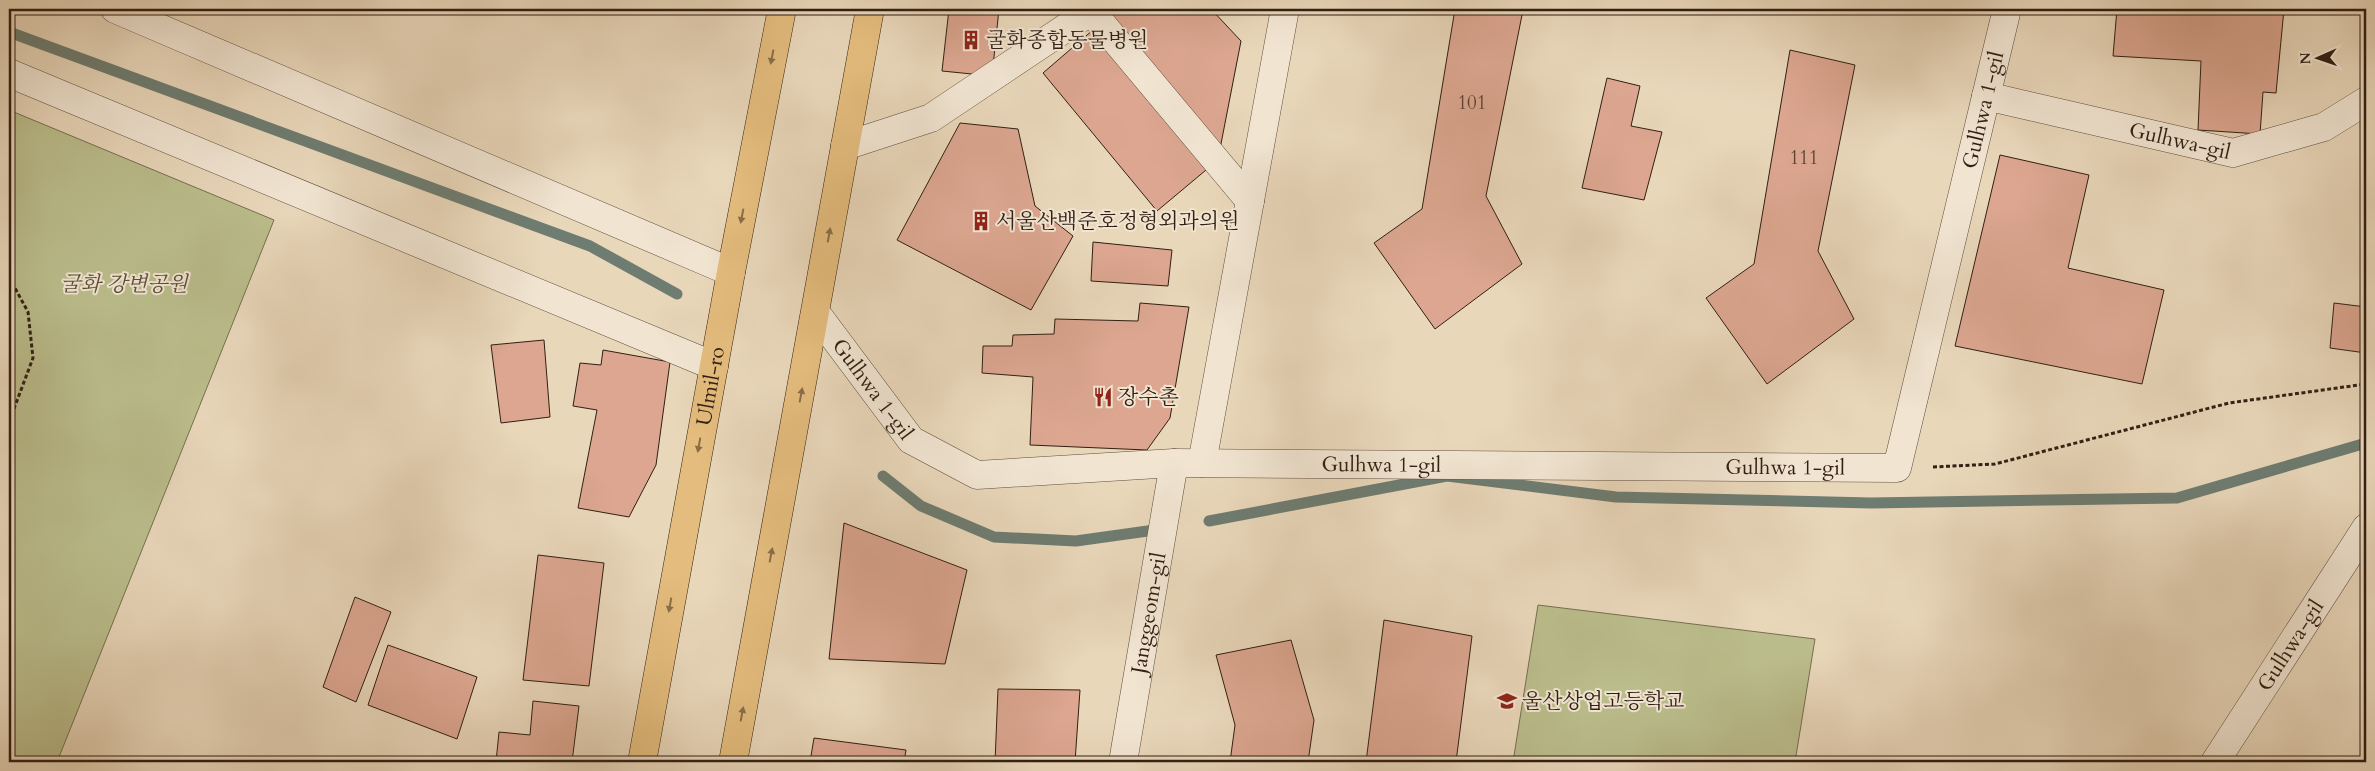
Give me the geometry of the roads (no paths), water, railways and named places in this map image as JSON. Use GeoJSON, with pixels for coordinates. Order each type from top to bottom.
{"type":"FeatureCollection","features":[{"type":"Feature","properties":{"kind":"main road","name":"Ulmil-ro"},"geometry":{"type":"LineString","coordinates":[[642,762],[731,272],[782,9]]}},
{"type":"Feature","properties":{"kind":"main road"},"geometry":{"type":"LineString","coordinates":[[733,762],[870,9]]}},
{"type":"Feature","properties":{"kind":"street"},"geometry":{"type":"LineString","coordinates":[[116,9],[731,272]]}},
{"type":"Feature","properties":{"kind":"street"},"geometry":{"type":"LineString","coordinates":[[1202,463],[1285,9]]}},
{"type":"Feature","properties":{"kind":"street","name":"Gulhwa 1-gil"},"geometry":{"type":"LineString","coordinates":[[816,313],[910,440],[977,475],[1174,463],[1897,468],[2008,9]]}},
{"type":"Feature","properties":{"kind":"street"},"geometry":{"type":"LineString","coordinates":[[845,146],[931,118],[1093,10],[1250,201]]}},
{"type":"Feature","properties":{"kind":"street"},"geometry":{"type":"LineString","coordinates":[[9,73],[714,366]]}},
{"type":"Feature","properties":{"kind":"street","name":"Gulhwa-gil"},"geometry":{"type":"LineString","coordinates":[[1986,96],[2234,153],[2324,128],[2366,101]]}},
{"type":"Feature","properties":{"kind":"street","name":"Janggeom-gil"},"geometry":{"type":"LineString","coordinates":[[1123,762],[1174,463]]}},
{"type":"Feature","properties":{"kind":"street","name":"Gulhwa-gil"},"geometry":{"type":"LineString","coordinates":[[2215,762],[2366,528]]}},
{"type":"Feature","properties":{"kind":"waterway"},"geometry":{"type":"LineString","coordinates":[[9,32],[590,246],[677,294]]}},
{"type":"Feature","properties":{"kind":"waterway"},"geometry":{"type":"LineString","coordinates":[[1209,521],[1447,476],[1616,497],[1871,503],[2177,498],[2366,443]]}},
{"type":"Feature","properties":{"kind":"waterway"},"geometry":{"type":"LineString","coordinates":[[883,476],[921,506],[994,537],[1076,541],[1162,529]]}},
{"type":"Feature","properties":{"kind":"place","name":"굴화종합동물병원"},"geometry":{"type":"Point","coordinates":[971,40]}},
{"type":"Feature","properties":{"kind":"place","name":"서울산백준호정형외과의원"},"geometry":{"type":"Point","coordinates":[981,221]}},
{"type":"Feature","properties":{"kind":"place","name":"장수촌"},"geometry":{"type":"Point","coordinates":[1103,397]}},
{"type":"Feature","properties":{"kind":"place","name":"울산상업고등학교"},"geometry":{"type":"Point","coordinates":[1507,701]}},
{"type":"Feature","properties":{"kind":"park label","name":"굴화 강변공원"},"geometry":{"type":"Point","coordinates":[124,284]}}]}
